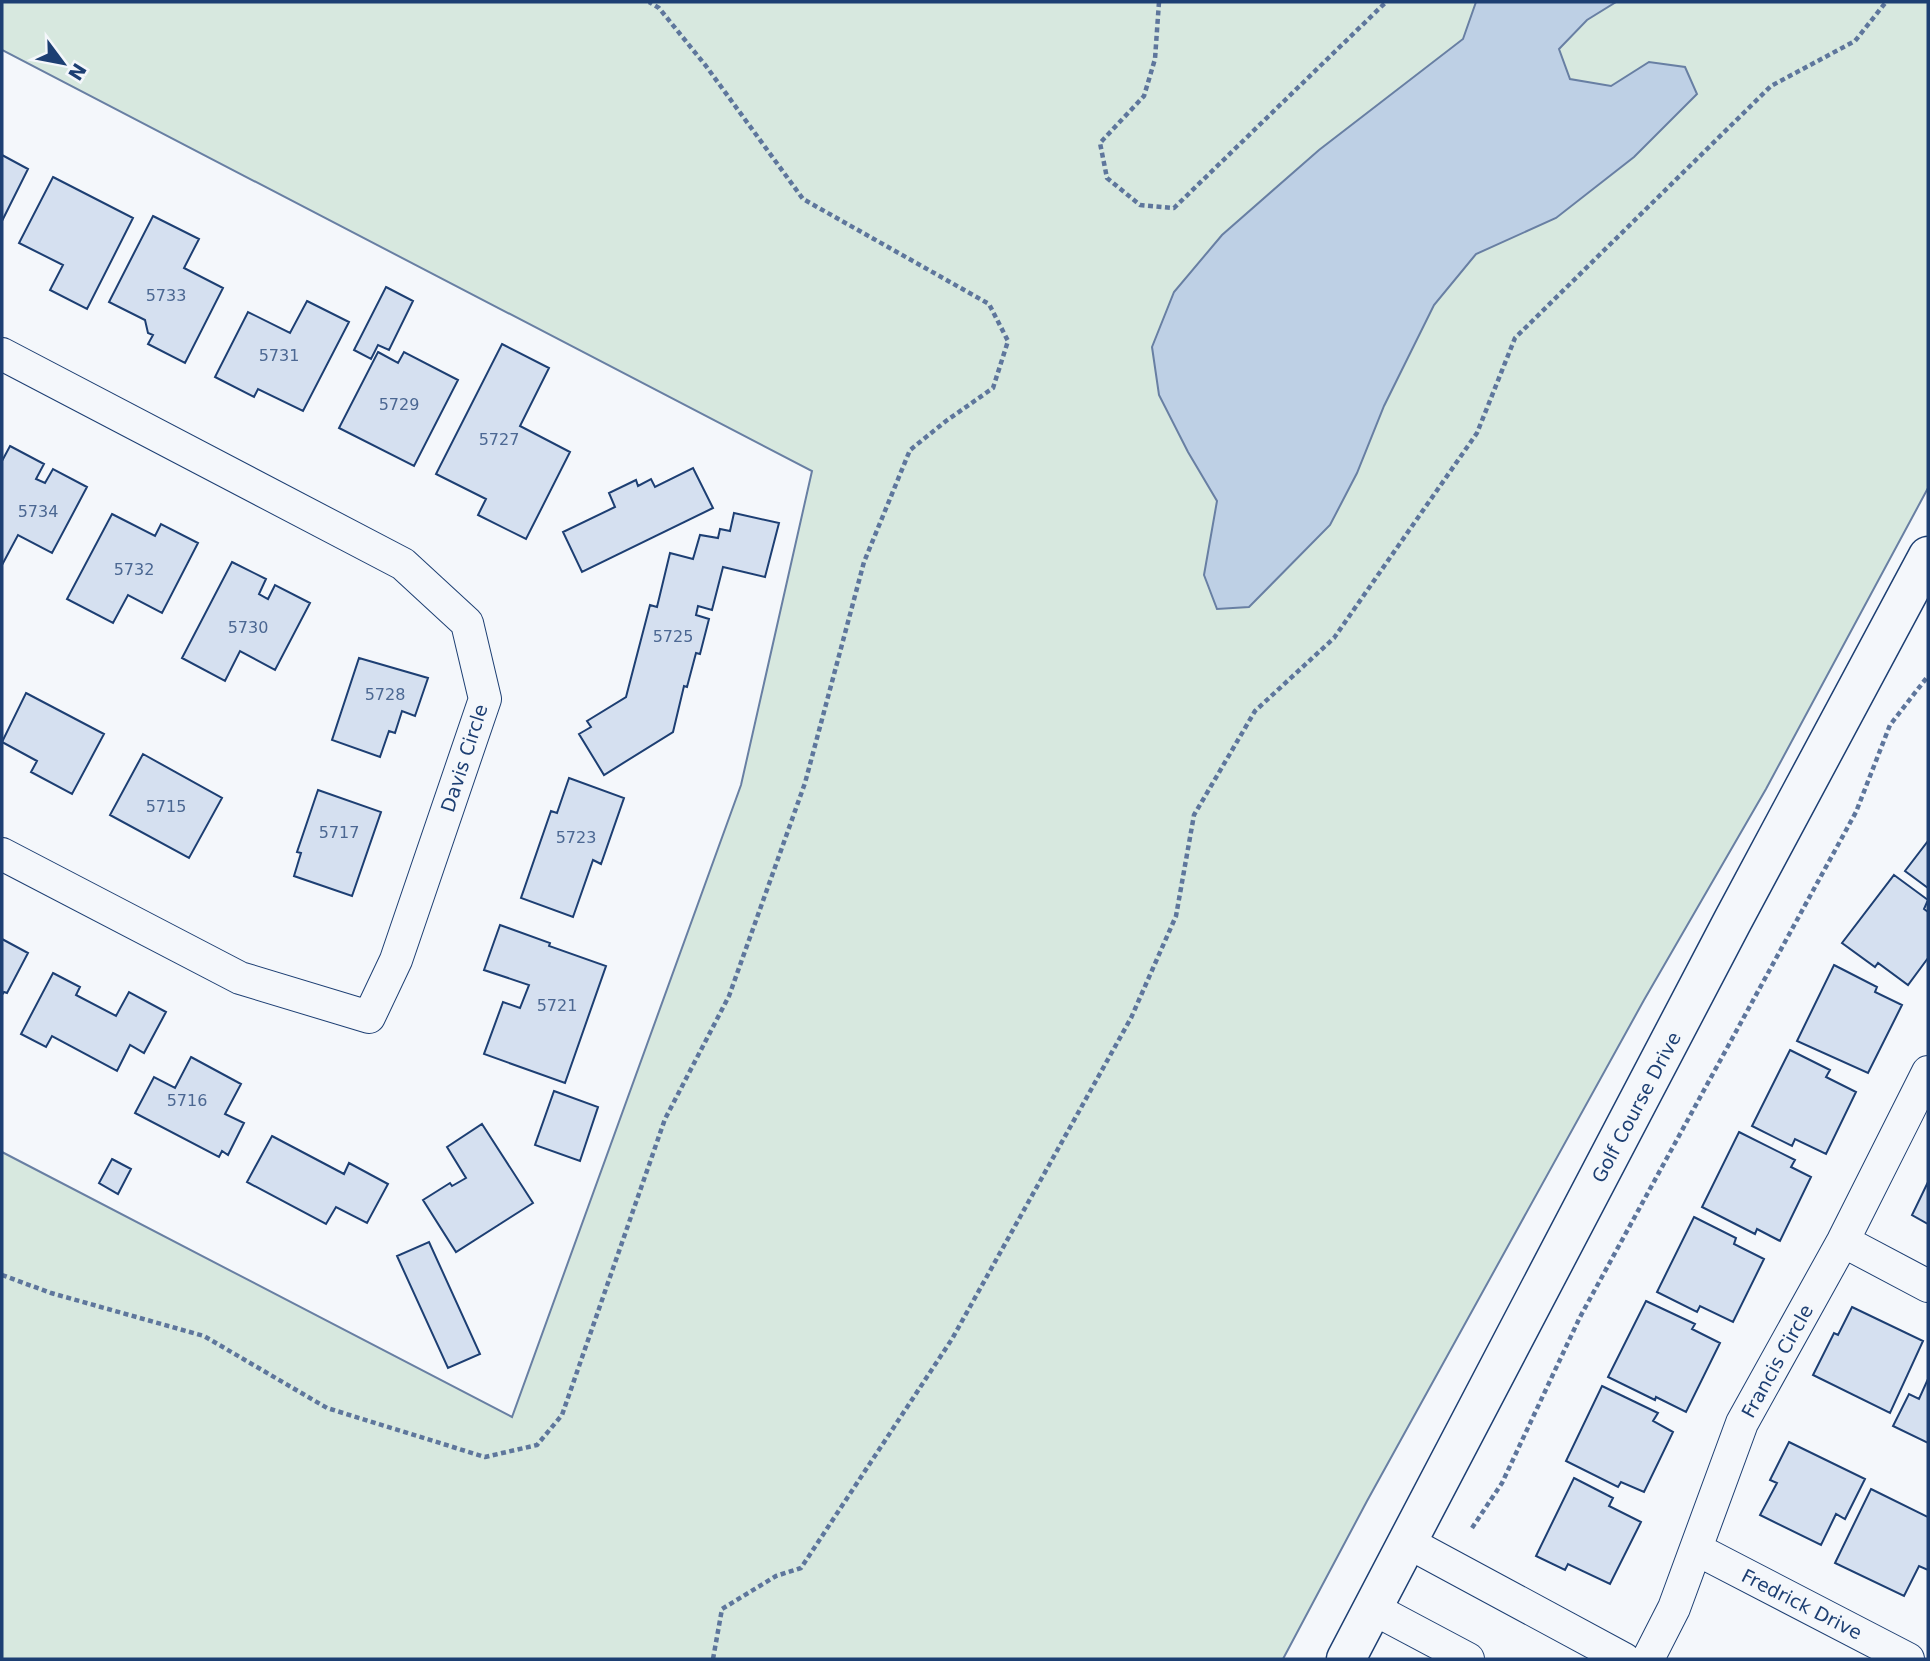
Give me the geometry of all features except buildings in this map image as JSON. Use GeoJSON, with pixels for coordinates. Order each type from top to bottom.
{"type":"FeatureCollection","features":[{"type":"Feature","properties":{"kind":"street","name":"Davis Circle"},"geometry":{"type":"LineString","coordinates":[[2,354],[402,564],[467,623],[485,699],[396,960],[369,1017],[240,978],[2,854]]}},
{"type":"Feature","properties":{"kind":"street","name":"Golf Course Drive"},"geometry":{"type":"LineString","coordinates":[[1346,1659],[1732,922],[1928,556]]}},
{"type":"Feature","properties":{"kind":"street","name":"Francis Circle"},"geometry":{"type":"LineString","coordinates":[[1648,1659],[1674,1608],[1742,1423],[1843,1241],[1928,1072]]}},
{"type":"Feature","properties":{"kind":"street"},"geometry":{"type":"LineString","coordinates":[[1843,1241],[1928,1286]]}},
{"type":"Feature","properties":{"kind":"street"},"geometry":{"type":"LineString","coordinates":[[1409,1543],[1624,1659]]}},
{"type":"Feature","properties":{"kind":"street","name":"Fredrick Drive"},"geometry":{"type":"LineString","coordinates":[[1696,1549],[1908,1659]]}},
{"type":"Feature","properties":{"kind":"street"},"geometry":{"type":"LineString","coordinates":[[1374,1609],[1468,1659]]}},
{"type":"Feature","properties":{"kind":"path"},"geometry":{"type":"LineString","coordinates":[[2,1275],[51,1293],[204,1336],[327,1408],[485,1457],[537,1445],[562,1415],[665,1119],[729,996],[806,783],[869,549],[910,450],[993,388],[1008,341],[989,304],[803,199],[706,66],[659,8],[649,2]]}},
{"type":"Feature","properties":{"kind":"path"},"geometry":{"type":"LineString","coordinates":[[1160,2],[1155,59],[1144,96],[1100,144],[1107,178],[1140,205],[1174,208],[1386,2]]}},
{"type":"Feature","properties":{"kind":"path"},"geometry":{"type":"LineString","coordinates":[[713,1659],[722,1609],[776,1576],[801,1568],[952,1339],[1131,1018],[1176,916],[1195,815],[1255,711],[1334,638],[1477,433],[1515,338],[1771,86],[1855,41],[1886,2]]}},
{"type":"Feature","properties":{"kind":"path"},"geometry":{"type":"LineString","coordinates":[[1472,1528],[1502,1483],[1580,1317],[1856,812],[1890,725],[1928,676]]}},
{"type":"Feature","properties":{"kind":"shaded area"},"geometry":{"type":"Polygon","coordinates":[[[2,2],[1928,2],[1928,488],[1766,789],[1644,1000],[1367,1501],[1283,1659],[2,1659],[2,1152],[512,1417],[741,785],[812,471],[2,50],[2,2]]]}},
{"type":"Feature","properties":{"kind":"water"},"geometry":{"type":"Polygon","coordinates":[[[1476,2],[1616,2],[1587,20],[1559,49],[1570,79],[1611,86],[1649,62],[1685,67],[1697,94],[1634,157],[1556,218],[1476,254],[1434,305],[1384,406],[1357,473],[1330,525],[1249,607],[1217,609],[1204,575],[1217,501],[1159,395],[1152,347],[1174,292],[1222,235],[1319,150],[1463,39],[1476,2]]]}}]}
